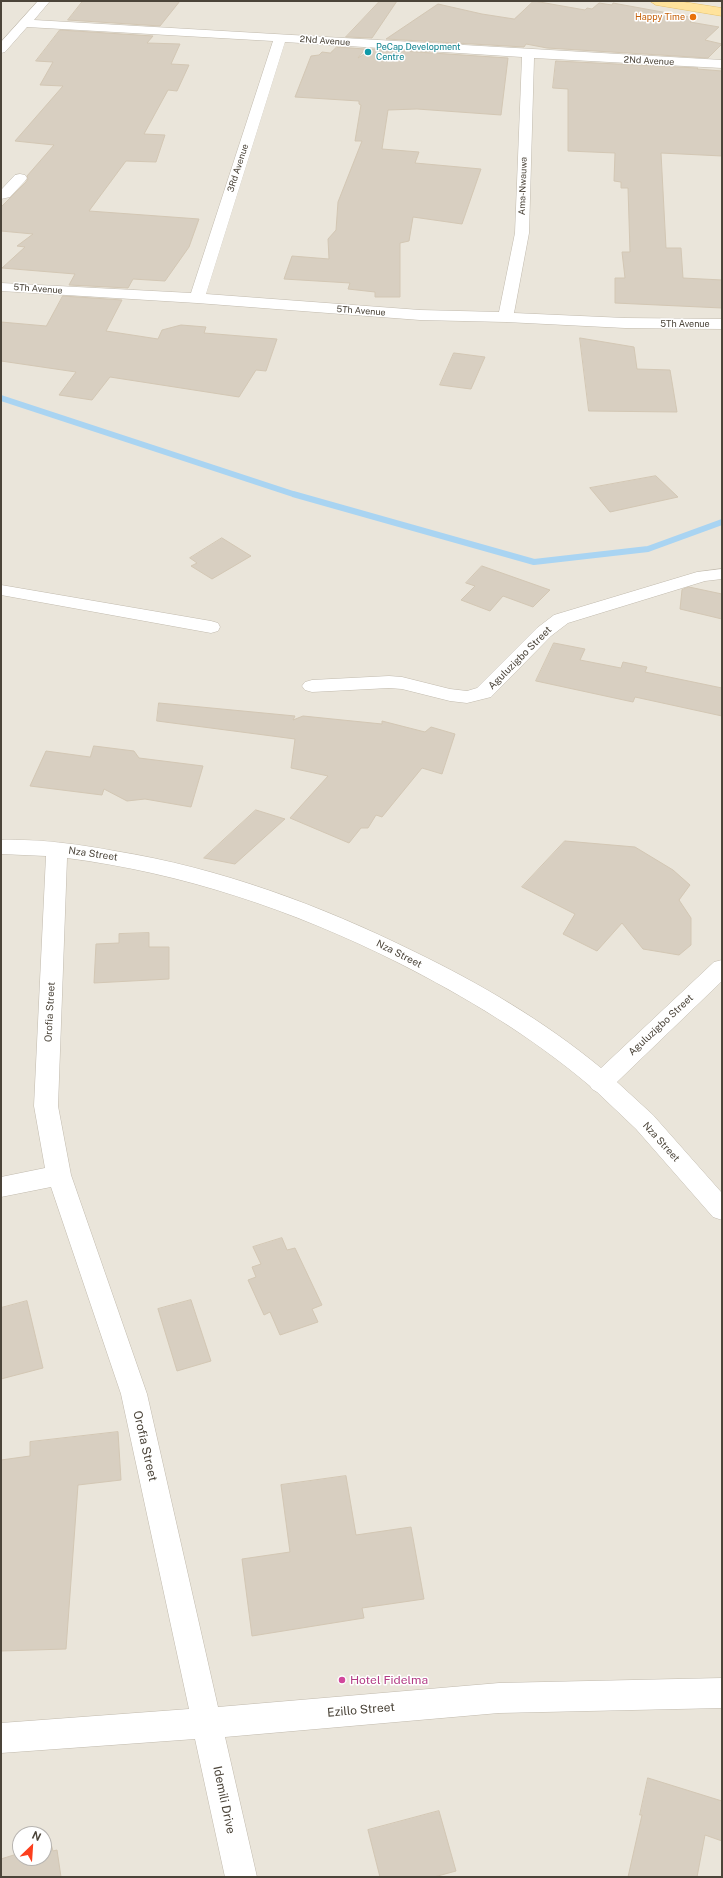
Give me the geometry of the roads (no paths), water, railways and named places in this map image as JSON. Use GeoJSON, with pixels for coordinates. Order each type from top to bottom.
{"type":"FeatureCollection","features":[{"type":"Feature","properties":{"kind":"main road"},"geometry":{"type":"LineString","coordinates":[[656,1],[722,12]]}},
{"type":"Feature","properties":{"kind":"street"},"geometry":{"type":"LineString","coordinates":[[1,49],[44,1]]}},
{"type":"Feature","properties":{"kind":"street","name":"2Nd Avenue"},"geometry":{"type":"LineString","coordinates":[[24,23],[173,30],[528,54],[722,64]]}},
{"type":"Feature","properties":{"kind":"street","name":"3Rd Avenue"},"geometry":{"type":"LineString","coordinates":[[197,298],[216,234],[280,38]]}},
{"type":"Feature","properties":{"kind":"street","name":"Ama-Nwauwa"},"geometry":{"type":"LineString","coordinates":[[506,317],[522,233],[528,54]]}},
{"type":"Feature","properties":{"kind":"street"},"geometry":{"type":"LineString","coordinates":[[1,195],[5,194],[20,178]]}},
{"type":"Feature","properties":{"kind":"street","name":"5Th Avenue"},"geometry":{"type":"LineString","coordinates":[[1,287],[197,298],[420,315],[506,317],[625,323],[722,324]]}},
{"type":"Feature","properties":{"kind":"street","name":"Aguluzigbo Street"},"geometry":{"type":"LineString","coordinates":[[312,686],[389,682],[402,683],[468,698],[484,693],[544,632],[561,619],[703,576],[722,574]]}},
{"type":"Feature","properties":{"kind":"street"},"geometry":{"type":"LineString","coordinates":[[1,590],[211,627]]}},
{"type":"Feature","properties":{"kind":"street","name":"Nza Street"},"geometry":{"type":"LineString","coordinates":[[1,846],[57,849],[142,861],[236,886],[336,924],[464,986],[519,1020],[575,1061],[632,1110],[722,1210]]}},
{"type":"Feature","properties":{"kind":"street","name":"Orofia Street"},"geometry":{"type":"LineString","coordinates":[[57,849],[46,1106],[59,1175],[134,1394],[207,1723]]}},
{"type":"Feature","properties":{"kind":"street","name":"Aguluzigbo Street"},"geometry":{"type":"LineString","coordinates":[[600,1083],[722,968]]}},
{"type":"Feature","properties":{"kind":"street"},"geometry":{"type":"LineString","coordinates":[[1,1187],[59,1175]]}},
{"type":"Feature","properties":{"kind":"street","name":"Ezillo Street"},"geometry":{"type":"LineString","coordinates":[[1,1738],[207,1723],[499,1698],[722,1693]]}},
{"type":"Feature","properties":{"kind":"street","name":"Idemili Drive"},"geometry":{"type":"LineString","coordinates":[[207,1723],[241,1877]]}},
{"type":"Feature","properties":{"kind":"waterway"},"geometry":{"type":"LineString","coordinates":[[1,398],[293,494],[534,562],[648,549],[722,522]]}},
{"type":"Feature","properties":{"kind":"place","name":"Happy Time"},"geometry":{"type":"Point","coordinates":[693,17]}},
{"type":"Feature","properties":{"kind":"place","name":"PeCap Development Centre"},"geometry":{"type":"Point","coordinates":[368,52]}},
{"type":"Feature","properties":{"kind":"place","name":"Hotel Fidelma"},"geometry":{"type":"Point","coordinates":[342,1680]}}]}
